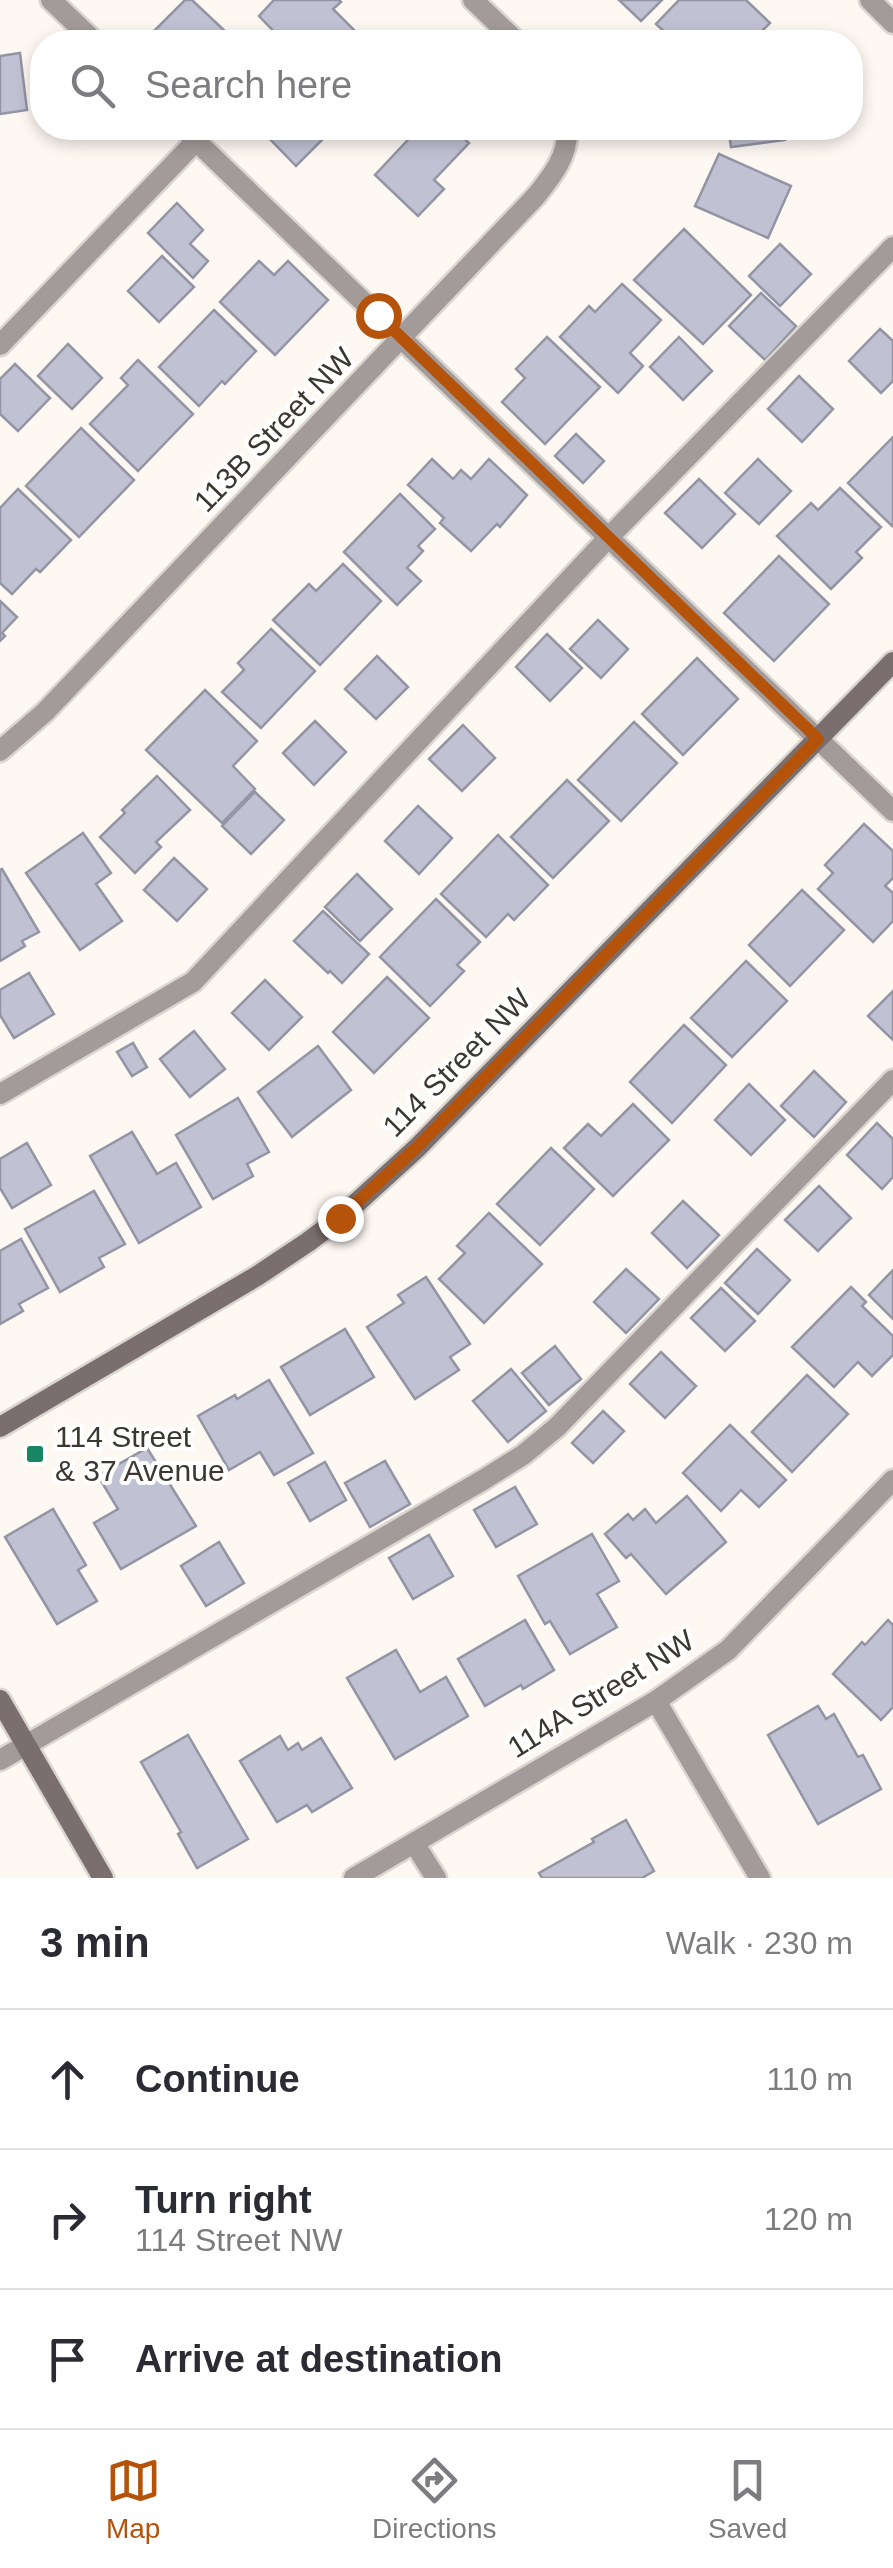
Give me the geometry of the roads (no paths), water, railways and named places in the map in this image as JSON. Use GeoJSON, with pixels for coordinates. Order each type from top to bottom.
{"type":"FeatureCollection","features":[{"type":"Feature","properties":{"kind":"street"},"geometry":{"type":"LineString","coordinates":[[52,0],[83,30]]}},
{"type":"Feature","properties":{"kind":"street"},"geometry":{"type":"LineString","coordinates":[[473,0],[505,30]]}},
{"type":"Feature","properties":{"kind":"street"},"geometry":{"type":"LineString","coordinates":[[870,0],[893,22]]}},
{"type":"Feature","properties":{"kind":"street"},"geometry":{"type":"LineString","coordinates":[[0,345],[184,140]]}},
{"type":"Feature","properties":{"kind":"street"},"geometry":{"type":"LineString","coordinates":[[195,140],[893,811]]}},
{"type":"Feature","properties":{"kind":"street","name":"113B Street NW"},"geometry":{"type":"LineString","coordinates":[[0,750],[45,712],[536,196],[554,173],[566,140]]}},
{"type":"Feature","properties":{"kind":"street"},"geometry":{"type":"LineString","coordinates":[[0,1094],[192,982],[609,538],[893,247]]}},
{"type":"Feature","properties":{"kind":"street","name":"114 Street NW"},"geometry":{"type":"LineString","coordinates":[[0,1428],[256,1276],[340,1218],[416,1148],[893,662]]}},
{"type":"Feature","properties":{"kind":"street"},"geometry":{"type":"LineString","coordinates":[[0,1760],[523,1455],[556,1427],[893,1080]]}},
{"type":"Feature","properties":{"kind":"street","name":"114A Street NW"},"geometry":{"type":"LineString","coordinates":[[354,1878],[656,1701],[728,1650],[893,1480]]}},
{"type":"Feature","properties":{"kind":"street"},"geometry":{"type":"LineString","coordinates":[[0,1700],[102,1878]]}},
{"type":"Feature","properties":{"kind":"street"},"geometry":{"type":"LineString","coordinates":[[656,1701],[760,1878]]}},
{"type":"Feature","properties":{"kind":"street"},"geometry":{"type":"LineString","coordinates":[[414,1843],[436,1878]]}},
{"type":"Feature","properties":{"kind":"place","name":"114 Street & 37 Avenue"},"geometry":{"type":"Point","coordinates":[35,1454]}}]}
